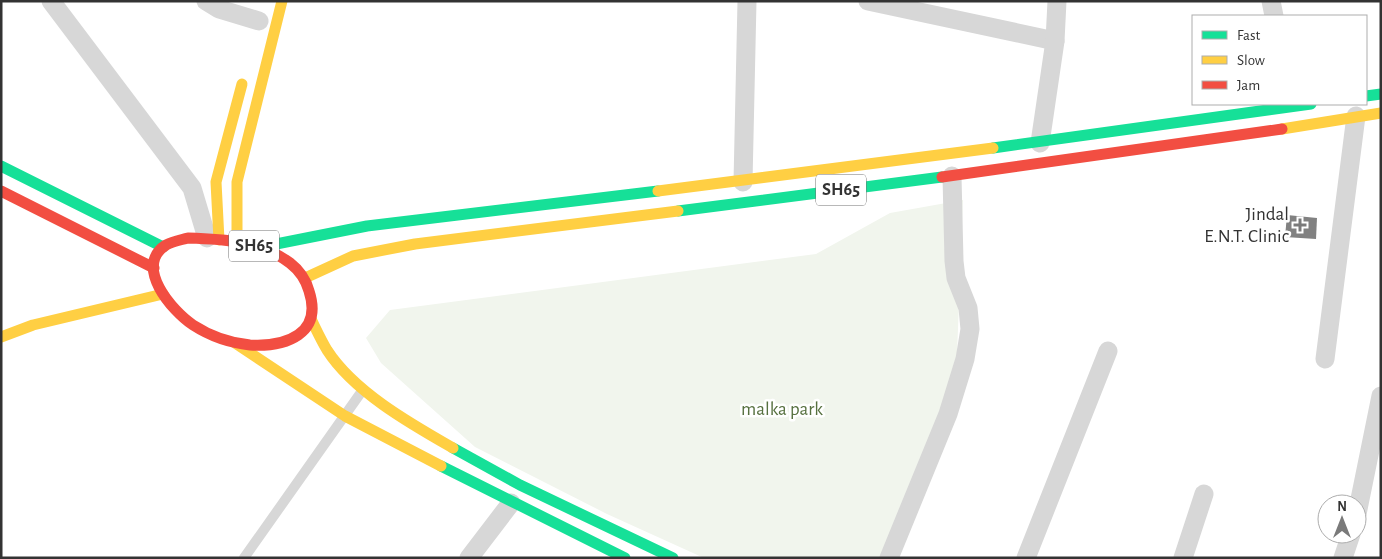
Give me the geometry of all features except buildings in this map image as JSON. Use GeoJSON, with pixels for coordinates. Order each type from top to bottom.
{"type":"FeatureCollection","features":[{"type":"Feature","properties":{"kind":"main road"},"geometry":{"type":"LineString","coordinates":[[237,241],[237,182],[282,1]]}},
{"type":"Feature","properties":{"kind":"main road"},"geometry":{"type":"LineString","coordinates":[[213,239],[216,182],[246,68]]}},
{"type":"Feature","properties":{"kind":"main road"},"geometry":{"type":"LineString","coordinates":[[1367,96],[1381,94]]}},
{"type":"Feature","properties":{"kind":"main road","name":"SH65"},"geometry":{"type":"LineString","coordinates":[[261,247],[367,226],[743,182],[1040,143],[1297,105]]}},
{"type":"Feature","properties":{"kind":"main road","name":"SH65"},"geometry":{"type":"LineString","coordinates":[[163,247],[188,238],[237,241],[261,247],[291,263],[305,278],[353,256],[415,244],[952,176],[1161,145],[1307,126],[1381,113]]}},
{"type":"Feature","properties":{"kind":"main road"},"geometry":{"type":"LineString","coordinates":[[1,166],[163,247],[155,256],[152,274]]}},
{"type":"Feature","properties":{"kind":"main road"},"geometry":{"type":"LineString","coordinates":[[1,192],[152,274],[170,306],[191,324],[213,336],[253,346],[273,344],[292,340],[304,332],[311,319]]}},
{"type":"Feature","properties":{"kind":"main road"},"geometry":{"type":"LineString","coordinates":[[305,278],[310,295],[311,319],[328,351],[363,390],[418,428],[520,485],[673,558]]}},
{"type":"Feature","properties":{"kind":"main road"},"geometry":{"type":"LineString","coordinates":[[1,337],[33,325],[163,294]]}},
{"type":"Feature","properties":{"kind":"main road"},"geometry":{"type":"LineString","coordinates":[[235,343],[345,416],[511,503],[625,558]]}},
{"type":"Feature","properties":{"kind":"street"},"geometry":{"type":"LineString","coordinates":[[52,1],[192,188],[213,239]]}},
{"type":"Feature","properties":{"kind":"street"},"geometry":{"type":"LineString","coordinates":[[206,1],[219,9],[259,20]]}},
{"type":"Feature","properties":{"kind":"street"},"geometry":{"type":"LineString","coordinates":[[743,182],[747,1]]}},
{"type":"Feature","properties":{"kind":"street"},"geometry":{"type":"LineString","coordinates":[[868,1],[1056,41]]}},
{"type":"Feature","properties":{"kind":"street"},"geometry":{"type":"LineString","coordinates":[[1040,143],[1056,41],[1057,1]]}},
{"type":"Feature","properties":{"kind":"street"},"geometry":{"type":"LineString","coordinates":[[1271,1],[1274,15]]}},
{"type":"Feature","properties":{"kind":"street"},"geometry":{"type":"LineString","coordinates":[[1325,359],[1356,116]]}},
{"type":"Feature","properties":{"kind":"street"},"geometry":{"type":"LineString","coordinates":[[889,558],[948,414],[965,359],[970,329],[968,308],[956,278],[952,176]]}},
{"type":"Feature","properties":{"kind":"street"},"geometry":{"type":"LineString","coordinates":[[1026,558],[1108,351]]}},
{"type":"Feature","properties":{"kind":"street"},"geometry":{"type":"LineString","coordinates":[[1361,494],[1381,396]]}},
{"type":"Feature","properties":{"kind":"street"},"geometry":{"type":"LineString","coordinates":[[1183,558],[1204,494]]}},
{"type":"Feature","properties":{"kind":"street"},"geometry":{"type":"LineString","coordinates":[[469,558],[511,503]]}},
{"type":"Feature","properties":{"kind":"street"},"geometry":{"type":"LineString","coordinates":[[1343,558],[1348,544]]}},
{"type":"Feature","properties":{"kind":"lane"},"geometry":{"type":"LineString","coordinates":[[244,558],[363,390]]}},
{"type":"Feature","properties":{"kind":"green space","name":"malka park"},"geometry":{"type":"Polygon","coordinates":[[[963,200],[956,380],[887,558],[704,558],[607,514],[475,447],[381,363],[366,338],[390,310],[816,254],[890,213],[963,200]]]}},
{"type":"Feature","properties":{"kind":"traffic: fast"},"geometry":{"type":"LineString","coordinates":[[1367,96],[1381,94]]}},
{"type":"Feature","properties":{"kind":"traffic: fast"},"geometry":{"type":"LineString","coordinates":[[993,148],[1304,105]]}},
{"type":"Feature","properties":{"kind":"traffic: fast"},"geometry":{"type":"LineString","coordinates":[[1,166],[163,247]]}},
{"type":"Feature","properties":{"kind":"traffic: fast"},"geometry":{"type":"LineString","coordinates":[[678,211],[942,177]]}},
{"type":"Feature","properties":{"kind":"traffic: fast"},"geometry":{"type":"LineString","coordinates":[[261,247],[367,226],[658,191]]}},
{"type":"Feature","properties":{"kind":"traffic: fast"},"geometry":{"type":"LineString","coordinates":[[453,448],[520,485],[673,558]]}},
{"type":"Feature","properties":{"kind":"traffic: fast"},"geometry":{"type":"LineString","coordinates":[[441,466],[625,558]]}},
{"type":"Feature","properties":{"kind":"traffic: slow"},"geometry":{"type":"LineString","coordinates":[[237,241],[237,182],[282,1]]}},
{"type":"Feature","properties":{"kind":"traffic: slow"},"geometry":{"type":"LineString","coordinates":[[219,240],[216,182],[242,84]]}},
{"type":"Feature","properties":{"kind":"traffic: slow"},"geometry":{"type":"LineString","coordinates":[[1282,129],[1381,113]]}},
{"type":"Feature","properties":{"kind":"traffic: slow"},"geometry":{"type":"LineString","coordinates":[[658,191],[993,148]]}},
{"type":"Feature","properties":{"kind":"traffic: slow"},"geometry":{"type":"LineString","coordinates":[[305,278],[353,256],[415,244],[678,211]]}},
{"type":"Feature","properties":{"kind":"traffic: slow"},"geometry":{"type":"LineString","coordinates":[[1,337],[33,325],[163,294]]}},
{"type":"Feature","properties":{"kind":"traffic: slow"},"geometry":{"type":"LineString","coordinates":[[311,319],[327,350],[352,380],[384,406],[453,448]]}},
{"type":"Feature","properties":{"kind":"traffic: slow"},"geometry":{"type":"LineString","coordinates":[[235,343],[345,416],[441,466]]}},
{"type":"Feature","properties":{"kind":"traffic: jam"},"geometry":{"type":"LineString","coordinates":[[942,177],[1282,129]]}},
{"type":"Feature","properties":{"kind":"traffic: jam"},"geometry":{"type":"LineString","coordinates":[[1,191],[154,268]]}},
{"type":"Feature","properties":{"kind":"traffic: jam"},"geometry":{"type":"LineString","coordinates":[[188,238],[215,239],[254,246],[267,250],[290,263],[302,276],[309,291],[312,306],[311,318],[306,328],[288,340],[263,345],[250,345],[220,338],[193,325],[175,310],[159,288],[153,264],[157,254],[166,245],[188,238]]}},
{"type":"Feature","properties":{"kind":"place","name":"Jindal E.N.T. Clinic"},"geometry":{"type":"Point","coordinates":[1300,225]}}]}
